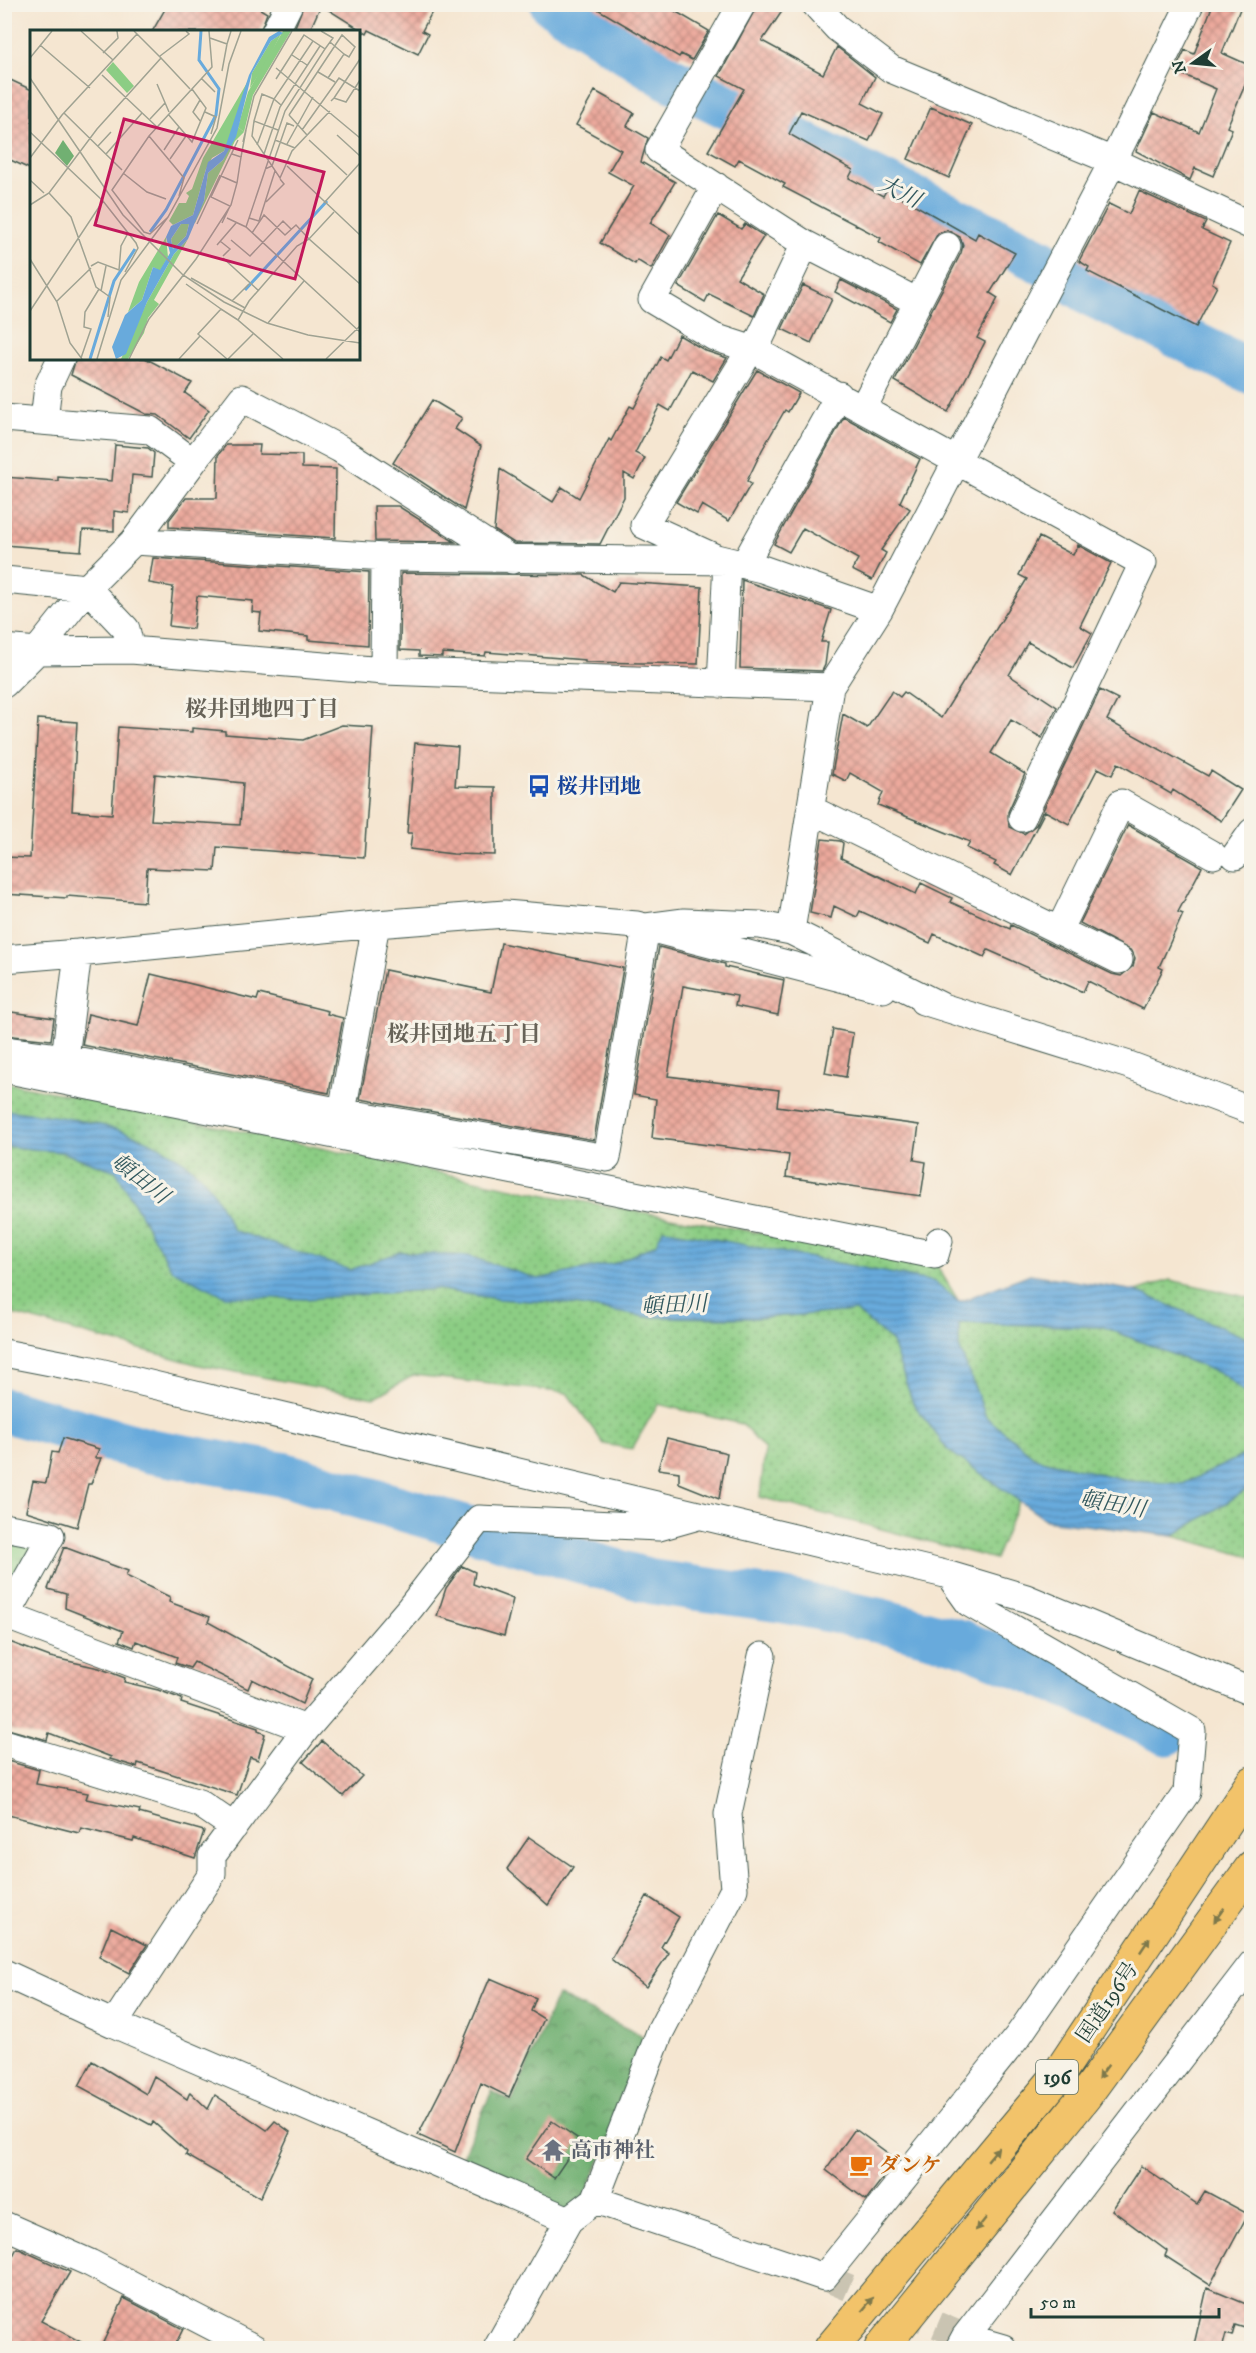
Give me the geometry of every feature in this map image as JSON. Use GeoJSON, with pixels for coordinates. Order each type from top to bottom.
{"type":"FeatureCollection","features":[{"type":"Feature","properties":{"kind":"highway","name":"国道196号"},"geometry":{"type":"LineString","coordinates":[[831,2349],[1056,2078],[1251,1783]]}},
{"type":"Feature","properties":{"kind":"highway","name":"国道196号"},"geometry":{"type":"LineString","coordinates":[[881,2349],[1085,2096],[1251,1867]]}},
{"type":"Feature","properties":{"kind":"street"},"geometry":{"type":"LineString","coordinates":[[276,30],[289,4]]}},
{"type":"Feature","properties":{"kind":"street"},"geometry":{"type":"LineString","coordinates":[[815,4],[837,28],[891,69],[1113,161],[1251,226]]}},
{"type":"Feature","properties":{"kind":"street"},"geometry":{"type":"LineString","coordinates":[[791,931],[830,687],[879,610],[1113,161],[1191,4]]}},
{"type":"Feature","properties":{"kind":"street"},"geometry":{"type":"LineString","coordinates":[[741,6],[659,150],[805,244],[918,302]]}},
{"type":"Feature","properties":{"kind":"street"},"geometry":{"type":"LineString","coordinates":[[716,186],[652,300],[714,337],[754,350],[839,395],[1143,563],[1022,818]]}},
{"type":"Feature","properties":{"kind":"street"},"geometry":{"type":"LineString","coordinates":[[805,244],[754,350],[746,357],[644,525],[736,563],[879,610]]}},
{"type":"Feature","properties":{"kind":"street"},"geometry":{"type":"LineString","coordinates":[[863,408],[947,246]]}},
{"type":"Feature","properties":{"kind":"street"},"geometry":{"type":"LineString","coordinates":[[44,420],[48,386],[60,360]]}},
{"type":"Feature","properties":{"kind":"street"},"geometry":{"type":"LineString","coordinates":[[721,684],[736,563],[839,395]]}},
{"type":"Feature","properties":{"kind":"street"},"geometry":{"type":"LineString","coordinates":[[4,684],[37,651],[87,588],[134,541],[242,398],[340,449],[512,560]]}},
{"type":"Feature","properties":{"kind":"street"},"geometry":{"type":"LineString","coordinates":[[4,418],[150,430],[193,462]]}},
{"type":"Feature","properties":{"kind":"street"},"geometry":{"type":"LineString","coordinates":[[134,541],[385,557],[736,563]]}},
{"type":"Feature","properties":{"kind":"street"},"geometry":{"type":"LineString","coordinates":[[384,671],[385,557]]}},
{"type":"Feature","properties":{"kind":"street"},"geometry":{"type":"LineString","coordinates":[[4,580],[87,588],[126,629],[131,650]]}},
{"type":"Feature","properties":{"kind":"street"},"geometry":{"type":"LineString","coordinates":[[4,648],[37,651],[131,650],[384,671],[830,687]]}},
{"type":"Feature","properties":{"kind":"street"},"geometry":{"type":"LineString","coordinates":[[1059,931],[1121,802],[1224,855],[1251,832]]}},
{"type":"Feature","properties":{"kind":"street"},"geometry":{"type":"LineString","coordinates":[[812,810],[1119,960]]}},
{"type":"Feature","properties":{"kind":"street"},"geometry":{"type":"LineString","coordinates":[[4,959],[505,914],[646,927],[941,1006],[1128,1065],[1251,1111]]}},
{"type":"Feature","properties":{"kind":"street"},"geometry":{"type":"LineString","coordinates":[[646,927],[684,922],[760,925],[791,931],[941,1006]]}},
{"type":"Feature","properties":{"kind":"street"},"geometry":{"type":"LineString","coordinates":[[342,1112],[376,924]]}},
{"type":"Feature","properties":{"kind":"street"},"geometry":{"type":"LineString","coordinates":[[4,1050],[65,1058],[342,1112],[607,1158],[646,927]]}},
{"type":"Feature","properties":{"kind":"street"},"geometry":{"type":"LineString","coordinates":[[65,1058],[78,953]]}},
{"type":"Feature","properties":{"kind":"street"},"geometry":{"type":"LineString","coordinates":[[4,1068],[935,1255],[939,1241]]}},
{"type":"Feature","properties":{"kind":"street"},"geometry":{"type":"LineString","coordinates":[[4,1353],[87,1369],[949,1575],[1026,1598],[1251,1692]]}},
{"type":"Feature","properties":{"kind":"street"},"geometry":{"type":"LineString","coordinates":[[114,2024],[212,1874],[212,1856],[306,1729],[410,1608],[479,1519],[659,1527],[701,1515]]}},
{"type":"Feature","properties":{"kind":"street"},"geometry":{"type":"LineString","coordinates":[[4,1527],[51,1536],[6,1618],[306,1729]]}},
{"type":"Feature","properties":{"kind":"street"},"geometry":{"type":"LineString","coordinates":[[595,2200],[824,2277],[1018,2036],[1188,1792],[1192,1731],[969,1603],[949,1575]]}},
{"type":"Feature","properties":{"kind":"street"},"geometry":{"type":"LineString","coordinates":[[497,2349],[569,2220],[595,2200],[660,2032],[734,1889],[728,1814],[762,1656]]}},
{"type":"Feature","properties":{"kind":"street"},"geometry":{"type":"LineString","coordinates":[[4,1743],[199,1803],[234,1827]]}},
{"type":"Feature","properties":{"kind":"street"},"geometry":{"type":"LineString","coordinates":[[1003,2349],[962,2343],[1250,1970]]}},
{"type":"Feature","properties":{"kind":"street"},"geometry":{"type":"LineString","coordinates":[[4,1973],[114,2024],[569,2220]]}},
{"type":"Feature","properties":{"kind":"street"},"geometry":{"type":"LineString","coordinates":[[4,2225],[90,2263],[254,2349]]}},
{"type":"Feature","properties":{"kind":"green space"},"geometry":{"type":"Polygon","coordinates":[[[4,1082],[551,1196],[936,1264],[959,1302],[935,1282],[663,1229],[656,1244],[616,1263],[538,1279],[468,1256],[400,1252],[348,1273],[233,1230],[204,1179],[96,1123],[5,1110],[4,1082]]]}},
{"type":"Feature","properties":{"kind":"green space"},"geometry":{"type":"Polygon","coordinates":[[[4,1146],[61,1152],[116,1171],[172,1270],[305,1299],[436,1289],[498,1299],[563,1303],[647,1317],[756,1318],[856,1311],[892,1342],[913,1403],[948,1450],[1019,1501],[995,1559],[760,1497],[765,1450],[742,1424],[658,1404],[632,1449],[604,1444],[567,1393],[414,1375],[374,1398],[199,1365],[5,1312],[4,1146]]]}},
{"type":"Feature","properties":{"kind":"green space"},"geometry":{"type":"Polygon","coordinates":[[[1170,1280],[1251,1298],[1251,1340],[1136,1291],[1170,1280]]]}},
{"type":"Feature","properties":{"kind":"green space"},"geometry":{"type":"Polygon","coordinates":[[[959,1323],[1104,1327],[1224,1375],[1251,1399],[1251,1452],[1183,1484],[1131,1481],[1037,1459],[986,1417],[959,1347],[959,1323]]]}},
{"type":"Feature","properties":{"kind":"green space"},"geometry":{"type":"Polygon","coordinates":[[[1251,1487],[1251,1557],[1173,1536],[1251,1487]]]}},
{"type":"Feature","properties":{"kind":"green space"},"geometry":{"type":"Polygon","coordinates":[[[5,1533],[39,1540],[5,1605],[5,1533]]]}},
{"type":"Feature","properties":{"kind":"green space"},"geometry":{"type":"Polygon","coordinates":[[[557,1995],[651,2040],[585,2196],[564,2213],[457,2167],[492,2091],[512,2102],[557,1995]]]}},
{"type":"Feature","properties":{"kind":"water","name":"頓田川"},"geometry":{"type":"Polygon","coordinates":[[[5,1110],[84,1121],[136,1136],[160,1147],[182,1160],[203,1178],[233,1230],[350,1270],[400,1252],[468,1256],[538,1279],[616,1263],[656,1244],[663,1229],[935,1282],[959,1302],[1030,1274],[1136,1291],[1251,1340],[1251,1399],[1224,1375],[1104,1327],[959,1323],[959,1347],[986,1417],[1037,1459],[1131,1481],[1183,1484],[1251,1452],[1251,1487],[1173,1536],[1046,1520],[948,1450],[913,1403],[892,1342],[856,1311],[756,1318],[647,1317],[563,1303],[498,1299],[436,1289],[305,1299],[225,1296],[172,1270],[116,1171],[62,1152],[5,1146],[5,1110]]]}},
{"type":"Feature","properties":{"kind":"building"},"geometry":{"type":"Polygon","coordinates":[[[168,4],[252,4],[267,13],[261,30],[153,30],[168,4]]]}},
{"type":"Feature","properties":{"kind":"building"},"geometry":{"type":"Polygon","coordinates":[[[304,4],[423,4],[433,10],[422,31],[428,34],[418,54],[369,30],[367,34],[321,5],[310,30],[294,30],[304,4]]]}},
{"type":"Feature","properties":{"kind":"building"},"geometry":{"type":"Polygon","coordinates":[[[589,4],[663,4],[709,31],[692,60],[681,54],[679,57],[589,4]]]}},
{"type":"Feature","properties":{"kind":"building"},"geometry":{"type":"Polygon","coordinates":[[[758,4],[787,4],[762,41],[823,74],[837,47],[875,77],[862,103],[883,114],[869,141],[801,111],[789,134],[853,170],[849,178],[883,196],[887,189],[975,239],[978,233],[1015,253],[990,293],[998,298],[977,338],[985,342],[948,412],[895,381],[961,253],[963,245],[960,237],[947,230],[938,233],[920,265],[879,242],[881,238],[783,187],[785,184],[739,159],[735,166],[708,151],[744,89],[719,76],[758,4]]]}},
{"type":"Feature","properties":{"kind":"building"},"geometry":{"type":"Polygon","coordinates":[[[1213,4],[1242,4],[1222,53],[1251,66],[1251,71],[1227,127],[1232,129],[1213,176],[1195,168],[1190,180],[1136,151],[1154,112],[1199,132],[1216,89],[1175,71],[1185,50],[1194,54],[1213,4]]]}},
{"type":"Feature","properties":{"kind":"building"},"geometry":{"type":"Polygon","coordinates":[[[4,77],[30,89],[30,169],[4,157],[4,77]]]}},
{"type":"Feature","properties":{"kind":"building"},"geometry":{"type":"Polygon","coordinates":[[[595,91],[634,113],[627,126],[648,138],[641,162],[675,182],[650,223],[670,235],[651,269],[637,260],[635,264],[600,243],[634,186],[608,172],[621,150],[576,125],[595,91]]]}},
{"type":"Feature","properties":{"kind":"building"},"geometry":{"type":"Polygon","coordinates":[[[931,107],[972,125],[949,178],[908,159],[931,107]]]}},
{"type":"Feature","properties":{"kind":"building"},"geometry":{"type":"Polygon","coordinates":[[[1139,191],[1206,222],[1202,230],[1230,243],[1212,283],[1217,286],[1196,327],[1087,271],[1089,267],[1079,261],[1109,204],[1129,214],[1139,191]]]}},
{"type":"Feature","properties":{"kind":"building"},"geometry":{"type":"Polygon","coordinates":[[[718,215],[741,229],[745,224],[764,236],[737,278],[764,294],[754,316],[709,294],[705,302],[678,286],[718,215]]]}},
{"type":"Feature","properties":{"kind":"building"},"geometry":{"type":"Polygon","coordinates":[[[841,280],[897,309],[890,322],[835,292],[841,280]]]}},
{"type":"Feature","properties":{"kind":"building"},"geometry":{"type":"Polygon","coordinates":[[[803,285],[832,299],[811,343],[782,329],[803,285]]]}},
{"type":"Feature","properties":{"kind":"building"},"geometry":{"type":"Polygon","coordinates":[[[679,335],[706,351],[727,358],[713,381],[692,370],[670,411],[660,405],[635,453],[645,458],[634,479],[624,473],[624,497],[600,544],[514,543],[494,530],[500,469],[553,502],[562,487],[579,498],[609,439],[611,441],[630,406],[634,408],[661,357],[666,360],[679,335]]]}},
{"type":"Feature","properties":{"kind":"building"},"geometry":{"type":"Polygon","coordinates":[[[75,360],[149,360],[192,383],[185,393],[209,410],[189,438],[158,415],[146,414],[71,375],[75,360]]]}},
{"type":"Feature","properties":{"kind":"building"},"geometry":{"type":"Polygon","coordinates":[[[757,370],[799,393],[788,412],[785,410],[762,450],[747,481],[751,484],[729,521],[702,505],[697,514],[676,502],[757,370]]]}},
{"type":"Feature","properties":{"kind":"building"},"geometry":{"type":"Polygon","coordinates":[[[432,400],[462,418],[455,429],[481,446],[464,510],[393,463],[432,400]]]}},
{"type":"Feature","properties":{"kind":"building"},"geometry":{"type":"Polygon","coordinates":[[[844,417],[920,459],[900,502],[910,509],[881,550],[886,553],[872,580],[852,570],[858,559],[803,528],[789,552],[774,544],[844,417]]]}},
{"type":"Feature","properties":{"kind":"building"},"geometry":{"type":"Polygon","coordinates":[[[115,445],[148,448],[154,453],[152,477],[132,475],[129,513],[114,511],[114,531],[83,530],[81,551],[4,545],[4,477],[58,481],[58,477],[112,481],[115,445]]]}},
{"type":"Feature","properties":{"kind":"building"},"geometry":{"type":"Polygon","coordinates":[[[226,445],[260,445],[259,454],[302,455],[302,468],[336,469],[335,538],[169,527],[169,520],[186,498],[217,498],[218,455],[226,445]]]}},
{"type":"Feature","properties":{"kind":"building"},"geometry":{"type":"Polygon","coordinates":[[[374,506],[398,506],[455,542],[375,541],[374,506]]]}},
{"type":"Feature","properties":{"kind":"building"},"geometry":{"type":"Polygon","coordinates":[[[1039,537],[1073,555],[1078,545],[1111,563],[1080,626],[1092,633],[1073,668],[1028,642],[1009,675],[1057,707],[1042,738],[1011,720],[991,753],[1025,774],[1008,812],[1009,827],[1024,834],[1036,825],[1100,690],[1118,699],[1107,720],[1208,776],[1211,771],[1241,790],[1221,821],[1173,790],[1171,794],[1118,763],[1112,775],[1098,768],[1069,824],[1045,811],[1012,875],[994,865],[996,862],[967,848],[970,842],[878,805],[883,792],[850,773],[846,781],[832,774],[843,714],[867,728],[892,691],[900,697],[904,692],[941,718],[1027,579],[1019,575],[1039,537]]]}},
{"type":"Feature","properties":{"kind":"building"},"geometry":{"type":"Polygon","coordinates":[[[153,558],[369,572],[368,645],[308,640],[308,636],[259,631],[261,613],[252,612],[253,601],[197,596],[193,629],[169,626],[173,587],[149,583],[153,558]]]}},
{"type":"Feature","properties":{"kind":"building"},"geometry":{"type":"Polygon","coordinates":[[[401,573],[584,575],[613,592],[619,582],[702,587],[698,664],[585,662],[585,660],[486,652],[485,656],[442,653],[442,657],[419,656],[419,651],[400,650],[401,573]]]}},
{"type":"Feature","properties":{"kind":"building"},"geometry":{"type":"Polygon","coordinates":[[[742,580],[831,610],[821,642],[828,642],[822,671],[740,668],[742,580]]]}},
{"type":"Feature","properties":{"kind":"building"},"geometry":{"type":"Polygon","coordinates":[[[38,719],[77,722],[72,811],[112,814],[118,727],[192,732],[192,728],[225,731],[225,734],[303,740],[342,725],[373,727],[364,858],[217,847],[215,871],[147,868],[145,902],[4,894],[4,857],[30,858],[38,719]],[[155,774],[151,820],[240,825],[243,783],[155,774]]]}},
{"type":"Feature","properties":{"kind":"building"},"geometry":{"type":"Polygon","coordinates":[[[415,743],[458,747],[455,786],[495,787],[495,855],[453,854],[410,849],[412,833],[407,833],[415,743]]]}},
{"type":"Feature","properties":{"kind":"building"},"geometry":{"type":"Polygon","coordinates":[[[1128,825],[1202,867],[1178,912],[1183,914],[1159,967],[1163,969],[1143,1009],[1088,981],[1083,992],[988,950],[984,957],[934,934],[930,943],[860,911],[857,917],[834,906],[831,918],[810,913],[822,839],[840,841],[843,843],[841,858],[916,894],[921,883],[952,898],[950,902],[1010,929],[1011,925],[1112,974],[1121,976],[1133,966],[1135,958],[1132,951],[1080,923],[1128,825]]]}},
{"type":"Feature","properties":{"kind":"building"},"geometry":{"type":"Polygon","coordinates":[[[501,943],[623,968],[594,1140],[360,1099],[385,970],[491,992],[501,943]]]}},
{"type":"Feature","properties":{"kind":"building"},"geometry":{"type":"Polygon","coordinates":[[[659,947],[725,964],[725,967],[784,980],[778,1015],[735,1006],[737,996],[683,986],[668,1076],[779,1090],[777,1106],[919,1125],[914,1160],[926,1162],[921,1196],[786,1177],[789,1155],[652,1138],[656,1099],[634,1095],[659,947]]]}},
{"type":"Feature","properties":{"kind":"building"},"geometry":{"type":"Polygon","coordinates":[[[151,974],[257,1000],[259,994],[328,1011],[327,1014],[343,1018],[329,1093],[82,1045],[88,1014],[138,1026],[151,974]]]}},
{"type":"Feature","properties":{"kind":"building"},"geometry":{"type":"Polygon","coordinates":[[[4,1011],[54,1018],[51,1040],[4,1035],[4,1011]]]}},
{"type":"Feature","properties":{"kind":"building"},"geometry":{"type":"Polygon","coordinates":[[[833,1029],[853,1033],[846,1077],[825,1073],[833,1029]]]}},
{"type":"Feature","properties":{"kind":"building"},"geometry":{"type":"Polygon","coordinates":[[[63,1438],[99,1449],[95,1458],[101,1458],[91,1484],[88,1484],[77,1527],[26,1511],[33,1481],[46,1483],[52,1452],[58,1453],[63,1438]]]}},
{"type":"Feature","properties":{"kind":"building"},"geometry":{"type":"Polygon","coordinates":[[[667,1438],[727,1453],[719,1499],[679,1483],[679,1472],[658,1469],[667,1438]]]}},
{"type":"Feature","properties":{"kind":"building"},"geometry":{"type":"Polygon","coordinates":[[[64,1547],[128,1571],[126,1576],[170,1597],[169,1602],[210,1617],[208,1622],[312,1679],[302,1704],[252,1679],[248,1689],[194,1662],[190,1668],[175,1663],[177,1657],[136,1641],[134,1647],[119,1641],[123,1631],[65,1608],[66,1594],[48,1589],[64,1547]]]}},
{"type":"Feature","properties":{"kind":"building"},"geometry":{"type":"Polygon","coordinates":[[[462,1566],[475,1572],[473,1584],[513,1599],[504,1636],[437,1616],[446,1588],[462,1566]]]}},
{"type":"Feature","properties":{"kind":"building"},"geometry":{"type":"Polygon","coordinates":[[[4,1640],[50,1657],[99,1668],[125,1678],[124,1682],[158,1690],[182,1699],[181,1703],[258,1728],[258,1731],[265,1734],[258,1760],[250,1757],[237,1795],[138,1763],[137,1767],[110,1759],[111,1757],[49,1733],[47,1740],[4,1728],[4,1640]]]}},
{"type":"Feature","properties":{"kind":"building"},"geometry":{"type":"Polygon","coordinates":[[[322,1741],[362,1776],[343,1796],[303,1762],[322,1741]]]}},
{"type":"Feature","properties":{"kind":"building"},"geometry":{"type":"Polygon","coordinates":[[[4,1760],[39,1770],[36,1784],[88,1793],[86,1799],[140,1810],[139,1813],[204,1831],[195,1858],[134,1838],[133,1841],[81,1828],[79,1833],[4,1814],[4,1760]]]}},
{"type":"Feature","properties":{"kind":"building"},"geometry":{"type":"Polygon","coordinates":[[[529,1837],[573,1867],[548,1905],[507,1869],[529,1837]]]}},
{"type":"Feature","properties":{"kind":"building"},"geometry":{"type":"Polygon","coordinates":[[[647,1896],[679,1917],[661,1947],[669,1953],[646,1987],[611,1959],[647,1896]]]}},
{"type":"Feature","properties":{"kind":"building"},"geometry":{"type":"Polygon","coordinates":[[[111,1927],[147,1945],[129,1973],[99,1957],[111,1927]]]}},
{"type":"Feature","properties":{"kind":"building"},"geometry":{"type":"Polygon","coordinates":[[[490,1978],[536,1998],[531,2011],[544,2019],[509,2097],[481,2083],[455,2152],[418,2135],[452,2068],[490,1978]]]}},
{"type":"Feature","properties":{"kind":"building"},"geometry":{"type":"Polygon","coordinates":[[[92,2061],[146,2094],[154,2076],[187,2099],[190,2092],[208,2109],[215,2095],[267,2130],[275,2121],[290,2132],[260,2198],[186,2155],[187,2152],[153,2122],[151,2125],[79,2086],[92,2061]]]}},
{"type":"Feature","properties":{"kind":"building","name":"高市神社"},"geometry":{"type":"Polygon","coordinates":[[[552,2121],[580,2140],[554,2178],[526,2159],[552,2121]]]}},
{"type":"Feature","properties":{"kind":"building","name":"ダンケ"},"geometry":{"type":"Polygon","coordinates":[[[855,2129],[897,2160],[866,2200],[826,2170],[855,2129]]]}},
{"type":"Feature","properties":{"kind":"building"},"geometry":{"type":"Polygon","coordinates":[[[1141,2166],[1197,2204],[1205,2191],[1248,2214],[1210,2285],[1165,2256],[1167,2251],[1112,2210],[1141,2166]]]}},
{"type":"Feature","properties":{"kind":"building"},"geometry":{"type":"Polygon","coordinates":[[[17,2248],[70,2272],[41,2321],[94,2349],[4,2349],[4,2273],[17,2248]]]}},
{"type":"Feature","properties":{"kind":"building"},"geometry":{"type":"Polygon","coordinates":[[[1207,2288],[1251,2306],[1251,2330],[1235,2325],[1232,2336],[1226,2334],[1222,2349],[1193,2349],[1207,2288]]]}},
{"type":"Feature","properties":{"kind":"building"},"geometry":{"type":"Polygon","coordinates":[[[124,2298],[183,2329],[173,2349],[100,2349],[124,2298]]]}},
{"type":"Feature","properties":{"kind":"waterway","name":"大川"},"geometry":{"type":"LineString","coordinates":[[552,4],[667,77],[1039,260],[1095,296],[1252,372]]}},
{"type":"Feature","properties":{"kind":"waterway"},"geometry":{"type":"LineString","coordinates":[[4,1410],[150,1451],[286,1475],[653,1582],[780,1600],[878,1620],[961,1642],[1075,1689],[1167,1733]]}},
{"type":"Feature","properties":{"kind":"tunnel"},"geometry":{"type":"LineString","coordinates":[[824,2277],[965,2337]]}},
{"type":"Feature","properties":{"kind":"place","name":"桜井団地"},"geometry":{"type":"Point","coordinates":[539,786]}},
{"type":"Feature","properties":{"kind":"place","name":"高市神社"},"geometry":{"type":"Point","coordinates":[553,2150]}},
{"type":"Feature","properties":{"kind":"place","name":"ダンケ"},"geometry":{"type":"Point","coordinates":[861,2165]}},
{"type":"Feature","properties":{"kind":"district","name":"桜井団地四丁目"},"geometry":{"type":"Point","coordinates":[262,708]}},
{"type":"Feature","properties":{"kind":"district","name":"桜井団地五丁目"},"geometry":{"type":"Point","coordinates":[464,1033]}}]}
